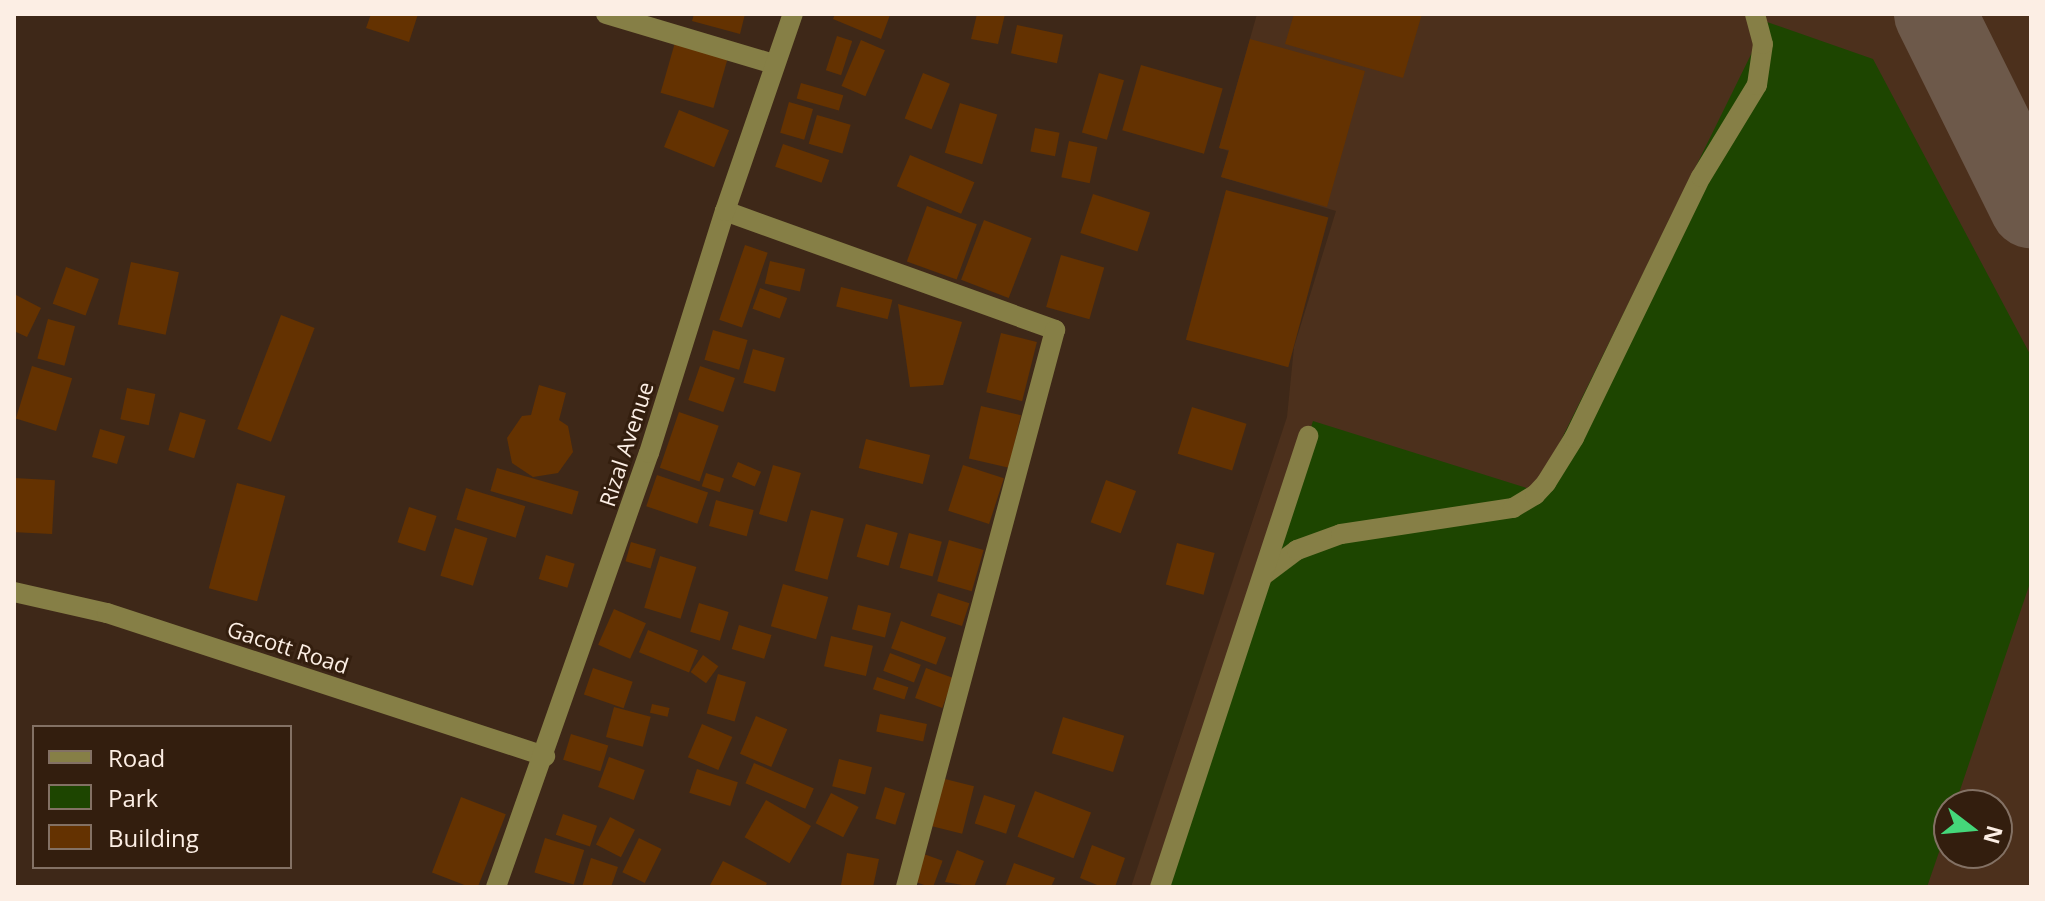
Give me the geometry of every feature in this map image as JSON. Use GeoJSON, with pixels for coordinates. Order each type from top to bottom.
{"type":"FeatureCollection","features":[{"type":"Feature","properties":{"kind":"street"},"geometry":{"type":"LineString","coordinates":[[606,14],[774,64]]}},
{"type":"Feature","properties":{"kind":"street","name":"Rizal Avenue"},"geometry":{"type":"LineString","coordinates":[[496,887],[545,756],[649,453],[725,211],[793,14]]}},
{"type":"Feature","properties":{"kind":"street"},"geometry":{"type":"LineString","coordinates":[[1265,574],[1297,550],[1341,534],[1513,508],[1535,495],[1546,483],[1574,438],[1701,177],[1757,85],[1763,44],[1755,14]]}},
{"type":"Feature","properties":{"kind":"street"},"geometry":{"type":"LineString","coordinates":[[725,211],[1055,330],[906,887]]}},
{"type":"Feature","properties":{"kind":"street"},"geometry":{"type":"LineString","coordinates":[[1160,887],[1308,436]]}},
{"type":"Feature","properties":{"kind":"street","name":"Gacott Road"},"geometry":{"type":"LineString","coordinates":[[14,592],[107,613],[545,756]]}},
{"type":"Feature","properties":{"kind":"shaded area"},"geometry":{"type":"Polygon","coordinates":[[[1257,14],[2031,14],[2031,887],[1131,887],[1287,417],[1294,347],[1336,211],[1221,177],[1229,151],[1219,148],[1257,14]]]}},
{"type":"Feature","properties":{"kind":"green space"},"geometry":{"type":"Polygon","coordinates":[[[1767,22],[1873,59],[2031,356],[2031,580],[1960,789],[1933,789],[1933,869],[1927,887],[1153,887],[1313,421],[1536,491],[1767,22]]]}},
{"type":"Feature","properties":{"kind":"building"},"geometry":{"type":"Polygon","coordinates":[[[371,14],[418,14],[409,42],[366,28],[371,14]]]}},
{"type":"Feature","properties":{"kind":"building"},"geometry":{"type":"Polygon","coordinates":[[[694,14],[745,14],[740,34],[692,21],[694,14]]]}},
{"type":"Feature","properties":{"kind":"building"},"geometry":{"type":"Polygon","coordinates":[[[835,14],[890,15],[881,39],[833,19],[835,14]]]}},
{"type":"Feature","properties":{"kind":"building"},"geometry":{"type":"Polygon","coordinates":[[[977,14],[1005,14],[998,44],[971,39],[977,14]]]}},
{"type":"Feature","properties":{"kind":"building"},"geometry":{"type":"Polygon","coordinates":[[[1294,14],[1422,14],[1403,78],[1285,44],[1294,14]]]}},
{"type":"Feature","properties":{"kind":"building"},"geometry":{"type":"Polygon","coordinates":[[[1017,25],[1063,35],[1057,63],[1011,53],[1017,25]]]}},
{"type":"Feature","properties":{"kind":"building"},"geometry":{"type":"Polygon","coordinates":[[[837,36],[852,41],[841,75],[826,70],[837,36]]]}},
{"type":"Feature","properties":{"kind":"building"},"geometry":{"type":"Polygon","coordinates":[[[676,39],[729,54],[713,108],[661,93],[676,39]]]}},
{"type":"Feature","properties":{"kind":"building"},"geometry":{"type":"Polygon","coordinates":[[[1250,39],[1365,71],[1327,207],[1221,177],[1229,150],[1219,148],[1250,39]]]}},
{"type":"Feature","properties":{"kind":"building"},"geometry":{"type":"Polygon","coordinates":[[[861,40],[885,50],[865,96],[841,86],[861,40]]]}},
{"type":"Feature","properties":{"kind":"building"},"geometry":{"type":"Polygon","coordinates":[[[1141,65],[1223,88],[1204,154],[1122,130],[1141,65]]]}},
{"type":"Feature","properties":{"kind":"building"},"geometry":{"type":"Polygon","coordinates":[[[923,73],[950,84],[932,129],[905,118],[923,73]]]}},
{"type":"Feature","properties":{"kind":"building"},"geometry":{"type":"Polygon","coordinates":[[[1099,73],[1124,80],[1107,140],[1082,133],[1099,73]]]}},
{"type":"Feature","properties":{"kind":"building"},"geometry":{"type":"Polygon","coordinates":[[[801,83],[843,95],[839,111],[797,98],[801,83]]]}},
{"type":"Feature","properties":{"kind":"building"},"geometry":{"type":"Polygon","coordinates":[[[789,102],[813,109],[804,140],[780,133],[789,102]]]}},
{"type":"Feature","properties":{"kind":"building"},"geometry":{"type":"Polygon","coordinates":[[[960,103],[997,114],[982,164],[945,153],[960,103]]]}},
{"type":"Feature","properties":{"kind":"building"},"geometry":{"type":"Polygon","coordinates":[[[679,110],[729,130],[714,167],[664,147],[679,110]]]}},
{"type":"Feature","properties":{"kind":"building"},"geometry":{"type":"Polygon","coordinates":[[[817,115],[851,125],[842,153],[809,144],[817,115]]]}},
{"type":"Feature","properties":{"kind":"building"},"geometry":{"type":"Polygon","coordinates":[[[1035,128],[1060,133],[1055,156],[1030,152],[1035,128]]]}},
{"type":"Feature","properties":{"kind":"building"},"geometry":{"type":"Polygon","coordinates":[[[1069,141],[1097,147],[1090,183],[1061,177],[1069,141]]]}},
{"type":"Feature","properties":{"kind":"building"},"geometry":{"type":"Polygon","coordinates":[[[783,144],[829,160],[822,183],[775,167],[783,144]]]}},
{"type":"Feature","properties":{"kind":"building"},"geometry":{"type":"Polygon","coordinates":[[[910,155],[974,182],[961,214],[897,186],[910,155]]]}},
{"type":"Feature","properties":{"kind":"building"},"geometry":{"type":"Polygon","coordinates":[[[1226,190],[1328,217],[1288,367],[1186,340],[1226,190]]]}},
{"type":"Feature","properties":{"kind":"building"},"geometry":{"type":"Polygon","coordinates":[[[1093,194],[1150,213],[1137,252],[1080,233],[1093,194]]]}},
{"type":"Feature","properties":{"kind":"building"},"geometry":{"type":"Polygon","coordinates":[[[927,206],[977,224],[957,280],[907,261],[927,206]]]}},
{"type":"Feature","properties":{"kind":"building"},"geometry":{"type":"Polygon","coordinates":[[[984,220],[1032,238],[1009,298],[961,280],[984,220]]]}},
{"type":"Feature","properties":{"kind":"building"},"geometry":{"type":"Polygon","coordinates":[[[745,245],[768,253],[742,328],[719,320],[745,245]]]}},
{"type":"Feature","properties":{"kind":"building"},"geometry":{"type":"Polygon","coordinates":[[[1061,255],[1104,267],[1089,319],[1046,307],[1061,255]]]}},
{"type":"Feature","properties":{"kind":"building"},"geometry":{"type":"Polygon","coordinates":[[[770,261],[805,269],[800,292],[765,283],[770,261]]]}},
{"type":"Feature","properties":{"kind":"building"},"geometry":{"type":"Polygon","coordinates":[[[131,262],[179,272],[166,335],[118,325],[131,262]]]}},
{"type":"Feature","properties":{"kind":"building"},"geometry":{"type":"Polygon","coordinates":[[[66,267],[99,279],[86,316],[53,304],[66,267]]]}},
{"type":"Feature","properties":{"kind":"building"},"geometry":{"type":"Polygon","coordinates":[[[841,287],[892,300],[888,319],[836,306],[841,287]]]}},
{"type":"Feature","properties":{"kind":"building"},"geometry":{"type":"Polygon","coordinates":[[[760,288],[787,298],[780,319],[752,309],[760,288]]]}},
{"type":"Feature","properties":{"kind":"building"},"geometry":{"type":"Polygon","coordinates":[[[16,295],[41,308],[27,337],[14,331],[16,295]]]}},
{"type":"Feature","properties":{"kind":"building"},"geometry":{"type":"Polygon","coordinates":[[[898,304],[962,322],[943,385],[910,387],[898,304]]]}},
{"type":"Feature","properties":{"kind":"building"},"geometry":{"type":"Polygon","coordinates":[[[281,315],[315,328],[271,442],[237,429],[281,315]]]}},
{"type":"Feature","properties":{"kind":"building"},"geometry":{"type":"Polygon","coordinates":[[[48,319],[75,326],[64,366],[37,359],[48,319]]]}},
{"type":"Feature","properties":{"kind":"building"},"geometry":{"type":"Polygon","coordinates":[[[713,330],[748,340],[739,370],[704,360],[713,330]]]}},
{"type":"Feature","properties":{"kind":"building"},"geometry":{"type":"Polygon","coordinates":[[[1001,333],[1037,342],[1022,401],[986,392],[1001,333]]]}},
{"type":"Feature","properties":{"kind":"building"},"geometry":{"type":"Polygon","coordinates":[[[753,349],[785,358],[775,392],[743,383],[753,349]]]}},
{"type":"Feature","properties":{"kind":"building"},"geometry":{"type":"Polygon","coordinates":[[[32,366],[72,378],[56,431],[16,419],[32,366]]]}},
{"type":"Feature","properties":{"kind":"building"},"geometry":{"type":"Polygon","coordinates":[[[700,366],[735,378],[723,412],[688,400],[700,366]]]}},
{"type":"Feature","properties":{"kind":"building"},"geometry":{"type":"Polygon","coordinates":[[[539,385],[566,393],[559,420],[568,426],[573,452],[558,473],[533,477],[512,463],[507,438],[522,416],[531,415],[539,385]]]}},
{"type":"Feature","properties":{"kind":"building"},"geometry":{"type":"Polygon","coordinates":[[[127,388],[155,394],[149,425],[120,419],[127,388]]]}},
{"type":"Feature","properties":{"kind":"building"},"geometry":{"type":"Polygon","coordinates":[[[981,406],[1021,415],[1009,468],[969,459],[981,406]]]}},
{"type":"Feature","properties":{"kind":"building"},"geometry":{"type":"Polygon","coordinates":[[[1192,407],[1247,424],[1232,471],[1178,454],[1192,407]]]}},
{"type":"Feature","properties":{"kind":"building"},"geometry":{"type":"Polygon","coordinates":[[[180,412],[206,420],[194,458],[168,450],[180,412]]]}},
{"type":"Feature","properties":{"kind":"building"},"geometry":{"type":"Polygon","coordinates":[[[679,412],[719,426],[700,481],[660,468],[679,412]]]}},
{"type":"Feature","properties":{"kind":"building"},"geometry":{"type":"Polygon","coordinates":[[[100,429],[125,436],[117,464],[92,457],[100,429]]]}},
{"type":"Feature","properties":{"kind":"building"},"geometry":{"type":"Polygon","coordinates":[[[866,439],[930,455],[923,484],[859,468],[866,439]]]}},
{"type":"Feature","properties":{"kind":"building"},"geometry":{"type":"Polygon","coordinates":[[[738,462],[761,472],[755,486],[732,477],[738,462]]]}},
{"type":"Feature","properties":{"kind":"building"},"geometry":{"type":"Polygon","coordinates":[[[773,465],[801,473],[787,522],[759,514],[773,465]]]}},
{"type":"Feature","properties":{"kind":"building"},"geometry":{"type":"Polygon","coordinates":[[[963,465],[1004,478],[989,524],[948,511],[963,465]]]}},
{"type":"Feature","properties":{"kind":"building"},"geometry":{"type":"Polygon","coordinates":[[[497,468],[579,491],[572,514],[490,491],[497,468]]]}},
{"type":"Feature","properties":{"kind":"building"},"geometry":{"type":"Polygon","coordinates":[[[706,473],[724,479],[720,492],[702,486],[706,473]]]}},
{"type":"Feature","properties":{"kind":"building"},"geometry":{"type":"Polygon","coordinates":[[[657,475],[708,493],[697,524],[646,506],[657,475]]]}},
{"type":"Feature","properties":{"kind":"building"},"geometry":{"type":"Polygon","coordinates":[[[14,478],[55,480],[52,534],[14,532],[14,478]]]}},
{"type":"Feature","properties":{"kind":"building"},"geometry":{"type":"Polygon","coordinates":[[[1106,480],[1136,491],[1121,533],[1091,522],[1106,480]]]}},
{"type":"Feature","properties":{"kind":"building"},"geometry":{"type":"Polygon","coordinates":[[[237,483],[285,496],[257,601],[209,588],[237,483]]]}},
{"type":"Feature","properties":{"kind":"building"},"geometry":{"type":"Polygon","coordinates":[[[466,488],[525,506],[516,538],[456,520],[466,488]]]}},
{"type":"Feature","properties":{"kind":"building"},"geometry":{"type":"Polygon","coordinates":[[[716,500],[754,510],[747,536],[709,526],[716,500]]]}},
{"type":"Feature","properties":{"kind":"building"},"geometry":{"type":"Polygon","coordinates":[[[409,507],[437,516],[425,551],[398,542],[409,507]]]}},
{"type":"Feature","properties":{"kind":"building"},"geometry":{"type":"Polygon","coordinates":[[[811,510],[844,519],[828,580],[795,571],[811,510]]]}},
{"type":"Feature","properties":{"kind":"building"},"geometry":{"type":"Polygon","coordinates":[[[866,524],[898,533],[888,566],[857,557],[866,524]]]}},
{"type":"Feature","properties":{"kind":"building"},"geometry":{"type":"Polygon","coordinates":[[[455,528],[488,538],[473,586],[440,576],[455,528]]]}},
{"type":"Feature","properties":{"kind":"building"},"geometry":{"type":"Polygon","coordinates":[[[909,533],[942,542],[933,577],[900,568],[909,533]]]}},
{"type":"Feature","properties":{"kind":"building"},"geometry":{"type":"Polygon","coordinates":[[[949,540],[984,550],[972,591],[937,581],[949,540]]]}},
{"type":"Feature","properties":{"kind":"building"},"geometry":{"type":"Polygon","coordinates":[[[631,542],[656,549],[650,568],[625,561],[631,542]]]}},
{"type":"Feature","properties":{"kind":"building"},"geometry":{"type":"Polygon","coordinates":[[[1177,543],[1215,553],[1204,595],[1166,585],[1177,543]]]}},
{"type":"Feature","properties":{"kind":"building"},"geometry":{"type":"Polygon","coordinates":[[[546,555],[575,564],[567,588],[539,579],[546,555]]]}},
{"type":"Feature","properties":{"kind":"building"},"geometry":{"type":"Polygon","coordinates":[[[660,556],[696,567],[681,619],[644,608],[660,556]]]}},
{"type":"Feature","properties":{"kind":"building"},"geometry":{"type":"Polygon","coordinates":[[[783,584],[828,597],[816,639],[771,626],[783,584]]]}},
{"type":"Feature","properties":{"kind":"building"},"geometry":{"type":"Polygon","coordinates":[[[938,593],[969,603],[962,626],[931,616],[938,593]]]}},
{"type":"Feature","properties":{"kind":"building"},"geometry":{"type":"Polygon","coordinates":[[[699,603],[729,612],[720,641],[690,632],[699,603]]]}},
{"type":"Feature","properties":{"kind":"building"},"geometry":{"type":"Polygon","coordinates":[[[858,605],[891,613],[885,637],[852,629],[858,605]]]}},
{"type":"Feature","properties":{"kind":"building"},"geometry":{"type":"Polygon","coordinates":[[[614,609],[646,623],[630,659],[598,645],[614,609]]]}},
{"type":"Feature","properties":{"kind":"building"},"geometry":{"type":"Polygon","coordinates":[[[901,621],[946,637],[936,665],[891,648],[901,621]]]}},
{"type":"Feature","properties":{"kind":"building"},"geometry":{"type":"Polygon","coordinates":[[[739,625],[772,635],[764,659],[732,649],[739,625]]]}},
{"type":"Feature","properties":{"kind":"building"},"geometry":{"type":"Polygon","coordinates":[[[648,630],[698,650],[689,672],[639,652],[648,630]]]}},
{"type":"Feature","properties":{"kind":"building"},"geometry":{"type":"Polygon","coordinates":[[[831,636],[873,646],[866,676],[824,666],[831,636]]]}},
{"type":"Feature","properties":{"kind":"building"},"geometry":{"type":"Polygon","coordinates":[[[890,653],[921,665],[914,683],[883,671],[890,653]]]}},
{"type":"Feature","properties":{"kind":"building"},"geometry":{"type":"Polygon","coordinates":[[[703,655],[718,666],[706,683],[691,672],[703,655]]]}},
{"type":"Feature","properties":{"kind":"building"},"geometry":{"type":"Polygon","coordinates":[[[593,668],[633,682],[624,708],[584,694],[593,668]]]}},
{"type":"Feature","properties":{"kind":"building"},"geometry":{"type":"Polygon","coordinates":[[[926,668],[953,678],[942,708],[915,698],[926,668]]]}},
{"type":"Feature","properties":{"kind":"building"},"geometry":{"type":"Polygon","coordinates":[[[718,674],[746,682],[735,721],[707,713],[718,674]]]}},
{"type":"Feature","properties":{"kind":"building"},"geometry":{"type":"Polygon","coordinates":[[[877,677],[908,687],[904,700],[873,689],[877,677]]]}},
{"type":"Feature","properties":{"kind":"building"},"geometry":{"type":"Polygon","coordinates":[[[652,704],[670,708],[668,717],[650,713],[652,704]]]}},
{"type":"Feature","properties":{"kind":"building"},"geometry":{"type":"Polygon","coordinates":[[[614,707],[651,717],[643,747],[606,737],[614,707]]]}},
{"type":"Feature","properties":{"kind":"building"},"geometry":{"type":"Polygon","coordinates":[[[880,714],[927,724],[923,742],[876,732],[880,714]]]}},
{"type":"Feature","properties":{"kind":"building"},"geometry":{"type":"Polygon","coordinates":[[[756,716],[787,729],[771,767],[740,754],[756,716]]]}},
{"type":"Feature","properties":{"kind":"building"},"geometry":{"type":"Polygon","coordinates":[[[1063,717],[1124,736],[1113,772],[1052,753],[1063,717]]]}},
{"type":"Feature","properties":{"kind":"building"},"geometry":{"type":"Polygon","coordinates":[[[702,724],[732,737],[718,770],[688,757],[702,724]]]}},
{"type":"Feature","properties":{"kind":"building"},"geometry":{"type":"Polygon","coordinates":[[[571,734],[608,745],[600,771],[563,760],[571,734]]]}},
{"type":"Feature","properties":{"kind":"building"},"geometry":{"type":"Polygon","coordinates":[[[609,757],[645,770],[634,800],[598,787],[609,757]]]}},
{"type":"Feature","properties":{"kind":"building"},"geometry":{"type":"Polygon","coordinates":[[[839,759],[872,767],[865,794],[832,786],[839,759]]]}},
{"type":"Feature","properties":{"kind":"building"},"geometry":{"type":"Polygon","coordinates":[[[754,763],[814,788],[805,809],[745,783],[754,763]]]}},
{"type":"Feature","properties":{"kind":"building"},"geometry":{"type":"Polygon","coordinates":[[[697,769],[738,782],[730,806],[689,793],[697,769]]]}},
{"type":"Feature","properties":{"kind":"building"},"geometry":{"type":"Polygon","coordinates":[[[941,778],[974,786],[962,834],[929,826],[941,778]]]}},
{"type":"Feature","properties":{"kind":"building"},"geometry":{"type":"Polygon","coordinates":[[[885,787],[905,793],[895,825],[875,819],[885,787]]]}},
{"type":"Feature","properties":{"kind":"building"},"geometry":{"type":"Polygon","coordinates":[[[1035,791],[1091,813],[1073,858],[1017,837],[1035,791]]]}},
{"type":"Feature","properties":{"kind":"building"},"geometry":{"type":"Polygon","coordinates":[[[831,793],[859,807],[843,837],[816,823],[831,793]]]}},
{"type":"Feature","properties":{"kind":"building"},"geometry":{"type":"Polygon","coordinates":[[[984,795],[1015,805],[1006,834],[975,824],[984,795]]]}},
{"type":"Feature","properties":{"kind":"building"},"geometry":{"type":"Polygon","coordinates":[[[461,797],[506,814],[478,887],[469,887],[432,873],[461,797]]]}},
{"type":"Feature","properties":{"kind":"building"},"geometry":{"type":"Polygon","coordinates":[[[766,800],[811,826],[790,863],[744,837],[766,800]]]}},
{"type":"Feature","properties":{"kind":"building"},"geometry":{"type":"Polygon","coordinates":[[[563,814],[597,826],[590,847],[556,835],[563,814]]]}},
{"type":"Feature","properties":{"kind":"building"},"geometry":{"type":"Polygon","coordinates":[[[610,817],[635,830],[621,857],[596,845],[610,817]]]}},
{"type":"Feature","properties":{"kind":"building"},"geometry":{"type":"Polygon","coordinates":[[[545,838],[584,850],[574,884],[534,872],[545,838]]]}},
{"type":"Feature","properties":{"kind":"building"},"geometry":{"type":"Polygon","coordinates":[[[639,838],[661,849],[645,883],[622,872],[639,838]]]}},
{"type":"Feature","properties":{"kind":"building"},"geometry":{"type":"Polygon","coordinates":[[[1092,845],[1125,858],[1115,887],[1102,887],[1080,878],[1092,845]]]}},
{"type":"Feature","properties":{"kind":"building"},"geometry":{"type":"Polygon","coordinates":[[[957,850],[984,861],[974,887],[945,882],[957,850]]]}},
{"type":"Feature","properties":{"kind":"building"},"geometry":{"type":"Polygon","coordinates":[[[847,853],[879,859],[873,887],[841,885],[847,853]]]}},
{"type":"Feature","properties":{"kind":"building"},"geometry":{"type":"Polygon","coordinates":[[[921,853],[943,861],[933,887],[911,880],[921,853]]]}},
{"type":"Feature","properties":{"kind":"building"},"geometry":{"type":"Polygon","coordinates":[[[591,858],[618,867],[611,887],[582,887],[591,858]]]}},
{"type":"Feature","properties":{"kind":"building"},"geometry":{"type":"Polygon","coordinates":[[[723,861],[767,883],[765,887],[709,887],[723,861]]]}},
{"type":"Feature","properties":{"kind":"building"},"geometry":{"type":"Polygon","coordinates":[[[1014,863],[1055,878],[1051,887],[1005,887],[1014,863]]]}},
{"type":"Feature","properties":{"kind":"taxiway"},"geometry":{"type":"LineString","coordinates":[[1935,14],[2031,207]]}}]}
